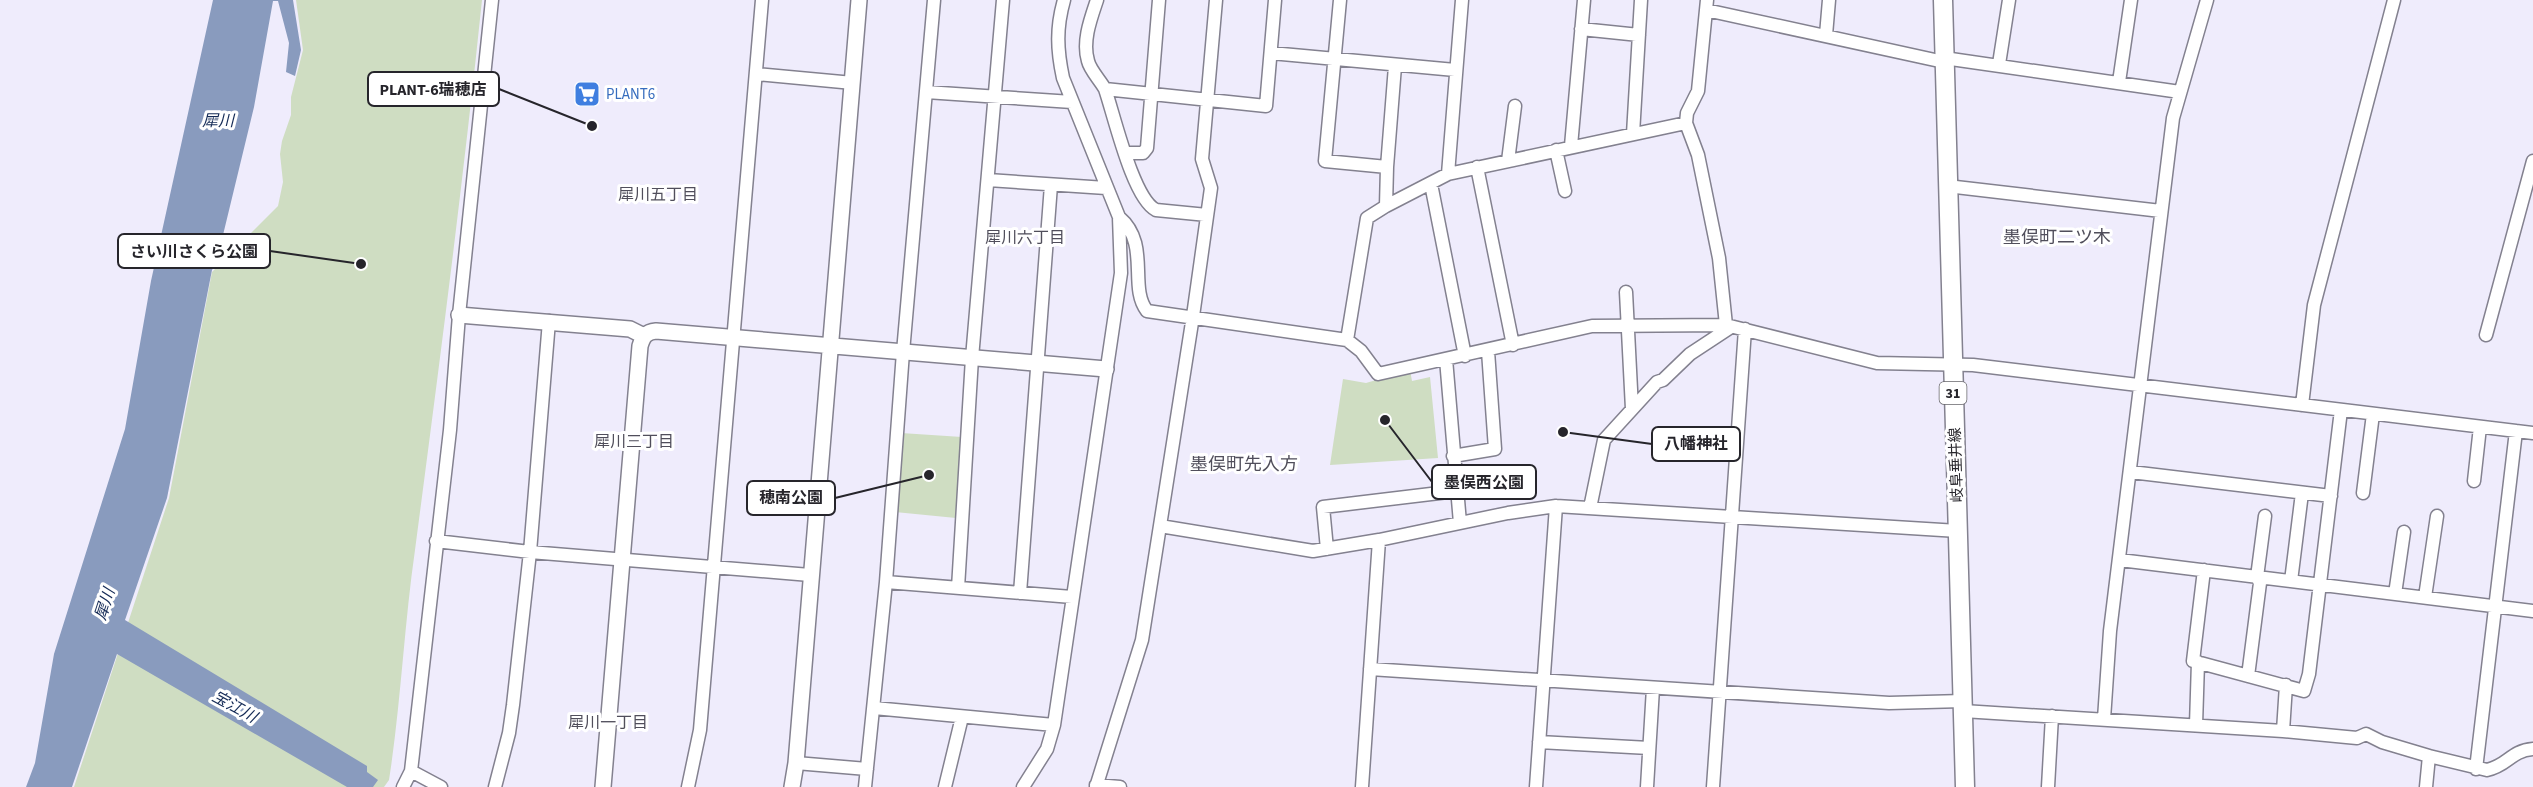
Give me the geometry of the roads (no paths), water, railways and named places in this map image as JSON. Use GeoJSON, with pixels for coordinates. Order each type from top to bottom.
{"type":"FeatureCollection","features":[{"type":"Feature","properties":{"kind":"main road","name":"岐阜垂井線"},"geometry":{"type":"LineString","coordinates":[[1942,0],[1965,787]]}},
{"type":"Feature","properties":{"kind":"street"},"geometry":{"type":"LineString","coordinates":[[404,787],[411,771],[450,430],[459,315],[492,0]]}},
{"type":"Feature","properties":{"kind":"street"},"geometry":{"type":"LineString","coordinates":[[688,787],[700,730],[762,0]]}},
{"type":"Feature","properties":{"kind":"street"},"geometry":{"type":"LineString","coordinates":[[792,787],[796,763],[859,0]]}},
{"type":"Feature","properties":{"kind":"street"},"geometry":{"type":"LineString","coordinates":[[865,787],[886,582],[903,352],[934,0]]}},
{"type":"Feature","properties":{"kind":"street"},"geometry":{"type":"LineString","coordinates":[[958,588],[972,358],[1003,0]]}},
{"type":"Feature","properties":{"kind":"street"},"geometry":{"type":"LineString","coordinates":[[1023,787],[1047,749],[1054,725],[1121,273],[1119,217],[1072,102],[1058,54],[1057,32],[1064,0]]}},
{"type":"Feature","properties":{"kind":"street"},"geometry":{"type":"LineString","coordinates":[[1097,0],[1088,30],[1086,50],[1088,62],[1105,89],[1134,181],[1149,206],[1156,210],[1208,215]]}},
{"type":"Feature","properties":{"kind":"street"},"geometry":{"type":"LineString","coordinates":[[1126,153],[1143,153],[1147,148],[1159,0]]}},
{"type":"Feature","properties":{"kind":"street"},"geometry":{"type":"LineString","coordinates":[[1120,787],[1096,786],[1142,640],[1193,316],[1211,188],[1202,159],[1216,0]]}},
{"type":"Feature","properties":{"kind":"street"},"geometry":{"type":"LineString","coordinates":[[1105,89],[1266,106],[1275,0]]}},
{"type":"Feature","properties":{"kind":"street"},"geometry":{"type":"LineString","coordinates":[[1340,0],[1325,161],[1388,167]]}},
{"type":"Feature","properties":{"kind":"street"},"geometry":{"type":"LineString","coordinates":[[1448,174],[1462,0]]}},
{"type":"Feature","properties":{"kind":"street"},"geometry":{"type":"LineString","coordinates":[[1571,146],[1584,0]]}},
{"type":"Feature","properties":{"kind":"street"},"geometry":{"type":"LineString","coordinates":[[1633,134],[1641,0]]}},
{"type":"Feature","properties":{"kind":"street"},"geometry":{"type":"LineString","coordinates":[[1826,35],[1829,0]]}},
{"type":"Feature","properties":{"kind":"street"},"geometry":{"type":"LineString","coordinates":[[1999,64],[2009,0]]}},
{"type":"Feature","properties":{"kind":"street"},"geometry":{"type":"LineString","coordinates":[[2119,82],[2131,0]]}},
{"type":"Feature","properties":{"kind":"street"},"geometry":{"type":"LineString","coordinates":[[2104,719],[2110,631],[2173,118],[2207,0]]}},
{"type":"Feature","properties":{"kind":"street"},"geometry":{"type":"LineString","coordinates":[[2302,405],[2314,305],[2394,0]]}},
{"type":"Feature","properties":{"kind":"street"},"geometry":{"type":"LineString","coordinates":[[1729,326],[1719,258],[1698,155],[1686,123],[1698,91],[1706,5],[1920,58],[1999,64],[2180,92]]}},
{"type":"Feature","properties":{"kind":"street"},"geometry":{"type":"LineString","coordinates":[[1581,29],[1639,35]]}},
{"type":"Feature","properties":{"kind":"street"},"geometry":{"type":"LineString","coordinates":[[1271,53],[1455,70]]}},
{"type":"Feature","properties":{"kind":"street"},"geometry":{"type":"LineString","coordinates":[[1386,206],[1395,66]]}},
{"type":"Feature","properties":{"kind":"street"},"geometry":{"type":"LineString","coordinates":[[756,74],[853,83]]}},
{"type":"Feature","properties":{"kind":"street"},"geometry":{"type":"LineString","coordinates":[[926,92],[1072,102]]}},
{"type":"Feature","properties":{"kind":"street"},"geometry":{"type":"LineString","coordinates":[[1508,161],[1515,106]]}},
{"type":"Feature","properties":{"kind":"street"},"geometry":{"type":"LineString","coordinates":[[1347,340],[1367,218],[1448,174],[1686,123]]}},
{"type":"Feature","properties":{"kind":"street"},"geometry":{"type":"LineString","coordinates":[[1556,150],[1565,191]]}},
{"type":"Feature","properties":{"kind":"street"},"geometry":{"type":"LineString","coordinates":[[2486,335],[2533,161]]}},
{"type":"Feature","properties":{"kind":"street"},"geometry":{"type":"LineString","coordinates":[[1477,167],[1513,345]]}},
{"type":"Feature","properties":{"kind":"street"},"geometry":{"type":"LineString","coordinates":[[988,180],[1106,188]]}},
{"type":"Feature","properties":{"kind":"street"},"geometry":{"type":"LineString","coordinates":[[1431,184],[1465,356]]}},
{"type":"Feature","properties":{"kind":"street"},"geometry":{"type":"LineString","coordinates":[[1020,592],[1051,185]]}},
{"type":"Feature","properties":{"kind":"street"},"geometry":{"type":"LineString","coordinates":[[1947,186],[2162,212]]}},
{"type":"Feature","properties":{"kind":"street"},"geometry":{"type":"LineString","coordinates":[[1119,217],[1127,223],[1134,236],[1143,306],[1147,311],[1347,340],[1361,351],[1378,374],[1592,326],[1628,324],[1729,326],[1877,363],[1973,365],[2533,433]]}},
{"type":"Feature","properties":{"kind":"street"},"geometry":{"type":"LineString","coordinates":[[1626,292],[1632,409]]}},
{"type":"Feature","properties":{"kind":"street"},"geometry":{"type":"LineString","coordinates":[[459,315],[630,329],[644,336]]}},
{"type":"Feature","properties":{"kind":"street"},"geometry":{"type":"LineString","coordinates":[[495,787],[510,724],[530,552],[549,321]]}},
{"type":"Feature","properties":{"kind":"street"},"geometry":{"type":"LineString","coordinates":[[1590,508],[1604,440],[1657,382],[1690,354],[1729,326]]}},
{"type":"Feature","properties":{"kind":"street"},"geometry":{"type":"LineString","coordinates":[[1713,787],[1745,329]]}},
{"type":"Feature","properties":{"kind":"street"},"geometry":{"type":"LineString","coordinates":[[603,787],[640,346],[644,336],[656,331],[1107,369]]}},
{"type":"Feature","properties":{"kind":"street"},"geometry":{"type":"LineString","coordinates":[[1453,456],[1495,449],[1488,351]]}},
{"type":"Feature","properties":{"kind":"street"},"geometry":{"type":"LineString","coordinates":[[1446,359],[1460,523]]}},
{"type":"Feature","properties":{"kind":"street"},"geometry":{"type":"LineString","coordinates":[[2204,570],[2193,661],[2304,691],[2309,674],[2341,410]]}},
{"type":"Feature","properties":{"kind":"street"},"geometry":{"type":"LineString","coordinates":[[2363,493],[2373,414]]}},
{"type":"Feature","properties":{"kind":"street"},"geometry":{"type":"LineString","coordinates":[[2474,481],[2480,427]]}},
{"type":"Feature","properties":{"kind":"street"},"geometry":{"type":"LineString","coordinates":[[2476,769],[2516,431]]}},
{"type":"Feature","properties":{"kind":"street"},"geometry":{"type":"LineString","coordinates":[[2131,472],[2331,496]]}},
{"type":"Feature","properties":{"kind":"street"},"geometry":{"type":"LineString","coordinates":[[1327,549],[1323,507],[1456,490]]}},
{"type":"Feature","properties":{"kind":"street"},"geometry":{"type":"LineString","coordinates":[[2291,581],[2302,493]]}},
{"type":"Feature","properties":{"kind":"street"},"geometry":{"type":"LineString","coordinates":[[1160,526],[1314,551],[1556,506],[1958,531]]}},
{"type":"Feature","properties":{"kind":"street"},"geometry":{"type":"LineString","coordinates":[[1536,787],[1556,506]]}},
{"type":"Feature","properties":{"kind":"street"},"geometry":{"type":"LineString","coordinates":[[2248,676],[2260,583],[2258,577],[2265,516]]}},
{"type":"Feature","properties":{"kind":"street"},"geometry":{"type":"LineString","coordinates":[[2425,597],[2437,516]]}},
{"type":"Feature","properties":{"kind":"street"},"geometry":{"type":"LineString","coordinates":[[2394,594],[2404,532]]}},
{"type":"Feature","properties":{"kind":"street"},"geometry":{"type":"LineString","coordinates":[[1362,787],[1379,540]]}},
{"type":"Feature","properties":{"kind":"street"},"geometry":{"type":"LineString","coordinates":[[436,542],[810,575]]}},
{"type":"Feature","properties":{"kind":"street"},"geometry":{"type":"LineString","coordinates":[[2120,560],[2533,611]]}},
{"type":"Feature","properties":{"kind":"street"},"geometry":{"type":"LineString","coordinates":[[886,582],[1072,597]]}},
{"type":"Feature","properties":{"kind":"street"},"geometry":{"type":"LineString","coordinates":[[2196,725],[2198,662]]}},
{"type":"Feature","properties":{"kind":"street"},"geometry":{"type":"LineString","coordinates":[[1370,669],[1889,703],[1934,700],[1963,706],[2052,716],[2357,738],[2366,734],[2382,742],[2476,769],[2497,768],[2519,750],[2532,749],[2533,735]]}},
{"type":"Feature","properties":{"kind":"street"},"geometry":{"type":"LineString","coordinates":[[2283,731],[2286,686]]}},
{"type":"Feature","properties":{"kind":"street"},"geometry":{"type":"LineString","coordinates":[[1647,787],[1653,688]]}},
{"type":"Feature","properties":{"kind":"street"},"geometry":{"type":"LineString","coordinates":[[874,708],[1054,725]]}},
{"type":"Feature","properties":{"kind":"street"},"geometry":{"type":"LineString","coordinates":[[2048,787],[2052,716]]}},
{"type":"Feature","properties":{"kind":"street"},"geometry":{"type":"LineString","coordinates":[[945,787],[962,717]]}},
{"type":"Feature","properties":{"kind":"street"},"geometry":{"type":"LineString","coordinates":[[1539,742],[1650,748]]}},
{"type":"Feature","properties":{"kind":"street"},"geometry":{"type":"LineString","coordinates":[[2426,787],[2429,756]]}},
{"type":"Feature","properties":{"kind":"street"},"geometry":{"type":"LineString","coordinates":[[796,763],[867,769]]}},
{"type":"Feature","properties":{"kind":"street"},"geometry":{"type":"LineString","coordinates":[[411,771],[441,787]]}},
{"type":"Feature","properties":{"kind":"water"},"geometry":{"type":"Polygon","coordinates":[[[213,0],[293,0],[301,50],[295,76],[286,72],[289,43],[278,1],[273,1],[254,107],[223,235],[228,244],[212,270],[167,498],[125,620],[367,766],[367,772],[378,780],[373,787],[347,787],[117,654],[72,787],[26,787],[35,763],[54,654],[125,429],[151,281],[213,0]]]}},
{"type":"Feature","properties":{"kind":"place","name":"PLANT6"},"geometry":{"type":"Point","coordinates":[587,94]}},
{"type":"Feature","properties":{"kind":"place","name":"PLANT-6瑞穂店"},"geometry":{"type":"Point","coordinates":[592,126]}},
{"type":"Feature","properties":{"kind":"place","name":"さい川さくら公園"},"geometry":{"type":"Point","coordinates":[361,264]}},
{"type":"Feature","properties":{"kind":"place","name":"墨俣西公園"},"geometry":{"type":"Point","coordinates":[1385,420]}},
{"type":"Feature","properties":{"kind":"place","name":"八幡神社"},"geometry":{"type":"Point","coordinates":[1563,432]}},
{"type":"Feature","properties":{"kind":"place","name":"穂南公園"},"geometry":{"type":"Point","coordinates":[929,475]}},
{"type":"Feature","properties":{"kind":"district","name":"犀川五丁目"},"geometry":{"type":"Point","coordinates":[658,194]}},
{"type":"Feature","properties":{"kind":"district","name":"犀川六丁目"},"geometry":{"type":"Point","coordinates":[1025,237]}},
{"type":"Feature","properties":{"kind":"district","name":"墨俣町二ツ木"},"geometry":{"type":"Point","coordinates":[2057,237]}},
{"type":"Feature","properties":{"kind":"district","name":"犀川三丁目"},"geometry":{"type":"Point","coordinates":[634,441]}},
{"type":"Feature","properties":{"kind":"district","name":"墨俣町先入方"},"geometry":{"type":"Point","coordinates":[1244,464]}},
{"type":"Feature","properties":{"kind":"district","name":"犀川一丁目"},"geometry":{"type":"Point","coordinates":[608,722]}},
{"type":"Feature","properties":{"kind":"water label","name":"犀川"},"geometry":{"type":"Point","coordinates":[218,120]}},
{"type":"Feature","properties":{"kind":"water label","name":"犀川"},"geometry":{"type":"Point","coordinates":[104,604]}},
{"type":"Feature","properties":{"kind":"water label","name":"宝江川"},"geometry":{"type":"Point","coordinates":[235,706]}}]}
